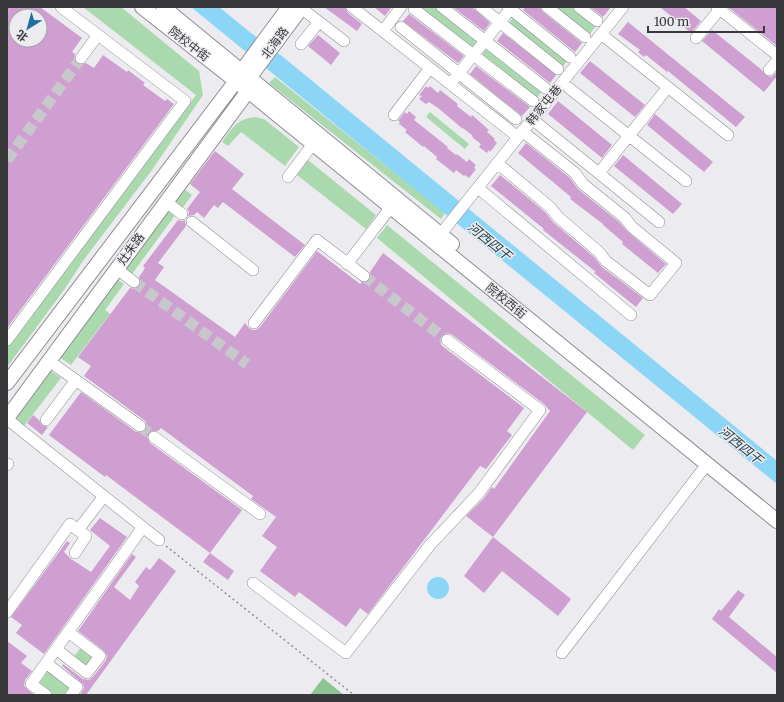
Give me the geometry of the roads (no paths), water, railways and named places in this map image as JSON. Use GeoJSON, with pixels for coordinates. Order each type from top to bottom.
{"type":"FeatureCollection","features":[{"type":"Feature","properties":{"kind":"main road","name":"院校中街"},"geometry":{"type":"LineString","coordinates":[[142,7],[244,80]]}},
{"type":"Feature","properties":{"kind":"main road","name":"院校中街"},"geometry":{"type":"LineString","coordinates":[[163,7],[244,80]]}},
{"type":"Feature","properties":{"kind":"main road","name":"北海路"},"geometry":{"type":"LineString","coordinates":[[244,80],[268,43],[297,7]]}},
{"type":"Feature","properties":{"kind":"main road","name":"院校西街"},"geometry":{"type":"LineString","coordinates":[[244,80],[313,144],[391,207],[442,234],[707,464],[777,521]]}},
{"type":"Feature","properties":{"kind":"main road","name":"院校西街"},"geometry":{"type":"LineString","coordinates":[[244,80],[442,234],[777,509]]}},
{"type":"Feature","properties":{"kind":"main road","name":"灶朱路"},"geometry":{"type":"LineString","coordinates":[[7,419],[166,202],[244,80]]}},
{"type":"Feature","properties":{"kind":"main road","name":"灶朱路"},"geometry":{"type":"LineString","coordinates":[[7,383],[244,80]]}},
{"type":"Feature","properties":{"kind":"street"},"geometry":{"type":"LineString","coordinates":[[7,340],[185,101],[61,7]]}},
{"type":"Feature","properties":{"kind":"street"},"geometry":{"type":"LineString","coordinates":[[297,7],[344,40]]}},
{"type":"Feature","properties":{"kind":"street"},"geometry":{"type":"LineString","coordinates":[[352,7],[450,84],[575,173],[583,184],[625,218],[632,227],[676,263],[650,295],[606,261],[599,252],[558,217],[550,206],[497,163]]}},
{"type":"Feature","properties":{"kind":"street"},"geometry":{"type":"LineString","coordinates":[[383,31],[401,7]]}},
{"type":"Feature","properties":{"kind":"street"},"geometry":{"type":"LineString","coordinates":[[442,7],[545,88]]}},
{"type":"Feature","properties":{"kind":"street"},"geometry":{"type":"LineString","coordinates":[[480,7],[558,69]]}},
{"type":"Feature","properties":{"kind":"street"},"geometry":{"type":"LineString","coordinates":[[547,7],[585,38]]}},
{"type":"Feature","properties":{"kind":"street"},"geometry":{"type":"LineString","coordinates":[[579,7],[597,21]]}},
{"type":"Feature","properties":{"kind":"street","name":"韩家屯巷"},"geometry":{"type":"LineString","coordinates":[[442,234],[520,134],[623,7]]}},
{"type":"Feature","properties":{"kind":"street"},"geometry":{"type":"LineString","coordinates":[[450,84],[510,8],[570,57]]}},
{"type":"Feature","properties":{"kind":"street"},"geometry":{"type":"LineString","coordinates":[[696,38],[719,8],[777,55]]}},
{"type":"Feature","properties":{"kind":"street"},"geometry":{"type":"LineString","coordinates":[[414,9],[533,101]]}},
{"type":"Feature","properties":{"kind":"street"},"geometry":{"type":"LineString","coordinates":[[301,44],[319,22]]}},
{"type":"Feature","properties":{"kind":"street"},"geometry":{"type":"LineString","coordinates":[[401,27],[516,119]]}},
{"type":"Feature","properties":{"kind":"street"},"geometry":{"type":"LineString","coordinates":[[601,34],[728,135]]}},
{"type":"Feature","properties":{"kind":"street"},"geometry":{"type":"LineString","coordinates":[[81,58],[98,35]]}},
{"type":"Feature","properties":{"kind":"street"},"geometry":{"type":"LineString","coordinates":[[769,70],[777,61]]}},
{"type":"Feature","properties":{"kind":"street"},"geometry":{"type":"LineString","coordinates":[[394,115],[430,68]]}},
{"type":"Feature","properties":{"kind":"street"},"geometry":{"type":"LineString","coordinates":[[599,173],[668,87]]}},
{"type":"Feature","properties":{"kind":"street"},"geometry":{"type":"LineString","coordinates":[[569,88],[686,181]]}},
{"type":"Feature","properties":{"kind":"street"},"geometry":{"type":"LineString","coordinates":[[532,119],[659,222]]}},
{"type":"Feature","properties":{"kind":"street"},"geometry":{"type":"LineString","coordinates":[[288,177],[313,144]]}},
{"type":"Feature","properties":{"kind":"street"},"geometry":{"type":"LineString","coordinates":[[478,188],[631,315]]}},
{"type":"Feature","properties":{"kind":"street"},"geometry":{"type":"LineString","coordinates":[[166,202],[182,214]]}},
{"type":"Feature","properties":{"kind":"street"},"geometry":{"type":"LineString","coordinates":[[347,264],[391,207]]}},
{"type":"Feature","properties":{"kind":"street"},"geometry":{"type":"LineString","coordinates":[[192,222],[252,270]]}},
{"type":"Feature","properties":{"kind":"street"},"geometry":{"type":"LineString","coordinates":[[254,323],[316,240],[364,276]]}},
{"type":"Feature","properties":{"kind":"street"},"geometry":{"type":"LineString","coordinates":[[117,269],[134,282]]}},
{"type":"Feature","properties":{"kind":"street"},"geometry":{"type":"LineString","coordinates":[[253,583],[346,653],[430,545],[479,493],[540,410],[447,340]]}},
{"type":"Feature","properties":{"kind":"street"},"geometry":{"type":"LineString","coordinates":[[49,360],[140,426]]}},
{"type":"Feature","properties":{"kind":"street"},"geometry":{"type":"LineString","coordinates":[[46,420],[76,380]]}},
{"type":"Feature","properties":{"kind":"street"},"geometry":{"type":"LineString","coordinates":[[7,419],[159,540]]}},
{"type":"Feature","properties":{"kind":"street"},"geometry":{"type":"LineString","coordinates":[[154,437],[260,514]]}},
{"type":"Feature","properties":{"kind":"street"},"geometry":{"type":"LineString","coordinates":[[562,652],[707,464]]}},
{"type":"Feature","properties":{"kind":"street"},"geometry":{"type":"LineString","coordinates":[[78,530],[104,496]]}},
{"type":"Feature","properties":{"kind":"street"},"geometry":{"type":"LineString","coordinates":[[7,612],[70,524],[86,536],[75,553]]}},
{"type":"Feature","properties":{"kind":"street"},"geometry":{"type":"LineString","coordinates":[[46,695],[31,684],[143,527]]}},
{"type":"Feature","properties":{"kind":"street"},"geometry":{"type":"LineString","coordinates":[[56,649],[87,673],[100,656],[68,632]]}},
{"type":"Feature","properties":{"kind":"street"},"geometry":{"type":"LineString","coordinates":[[46,663],[77,687],[71,695]]}},
{"type":"Feature","properties":{"kind":"water","name":"河西四干"},"geometry":{"type":"Polygon","coordinates":[[[191,7],[219,7],[283,57],[777,461],[777,484],[191,7]]]}},
{"type":"Feature","properties":{"kind":"water"},"geometry":{"type":"Polygon","coordinates":[[[438,577],[446,580],[449,588],[446,596],[438,599],[430,596],[427,588],[430,580],[438,577]]]}},
{"type":"Feature","properties":{"kind":"tunnel"},"geometry":{"type":"LineString","coordinates":[[7,160],[81,58]]}},
{"type":"Feature","properties":{"kind":"tunnel"},"geometry":{"type":"LineString","coordinates":[[364,276],[447,340]]}},
{"type":"Feature","properties":{"kind":"tunnel"},"geometry":{"type":"LineString","coordinates":[[134,282],[247,364]]}},
{"type":"Feature","properties":{"kind":"tunnel"},"geometry":{"type":"LineString","coordinates":[[140,426],[154,437]]}}]}
